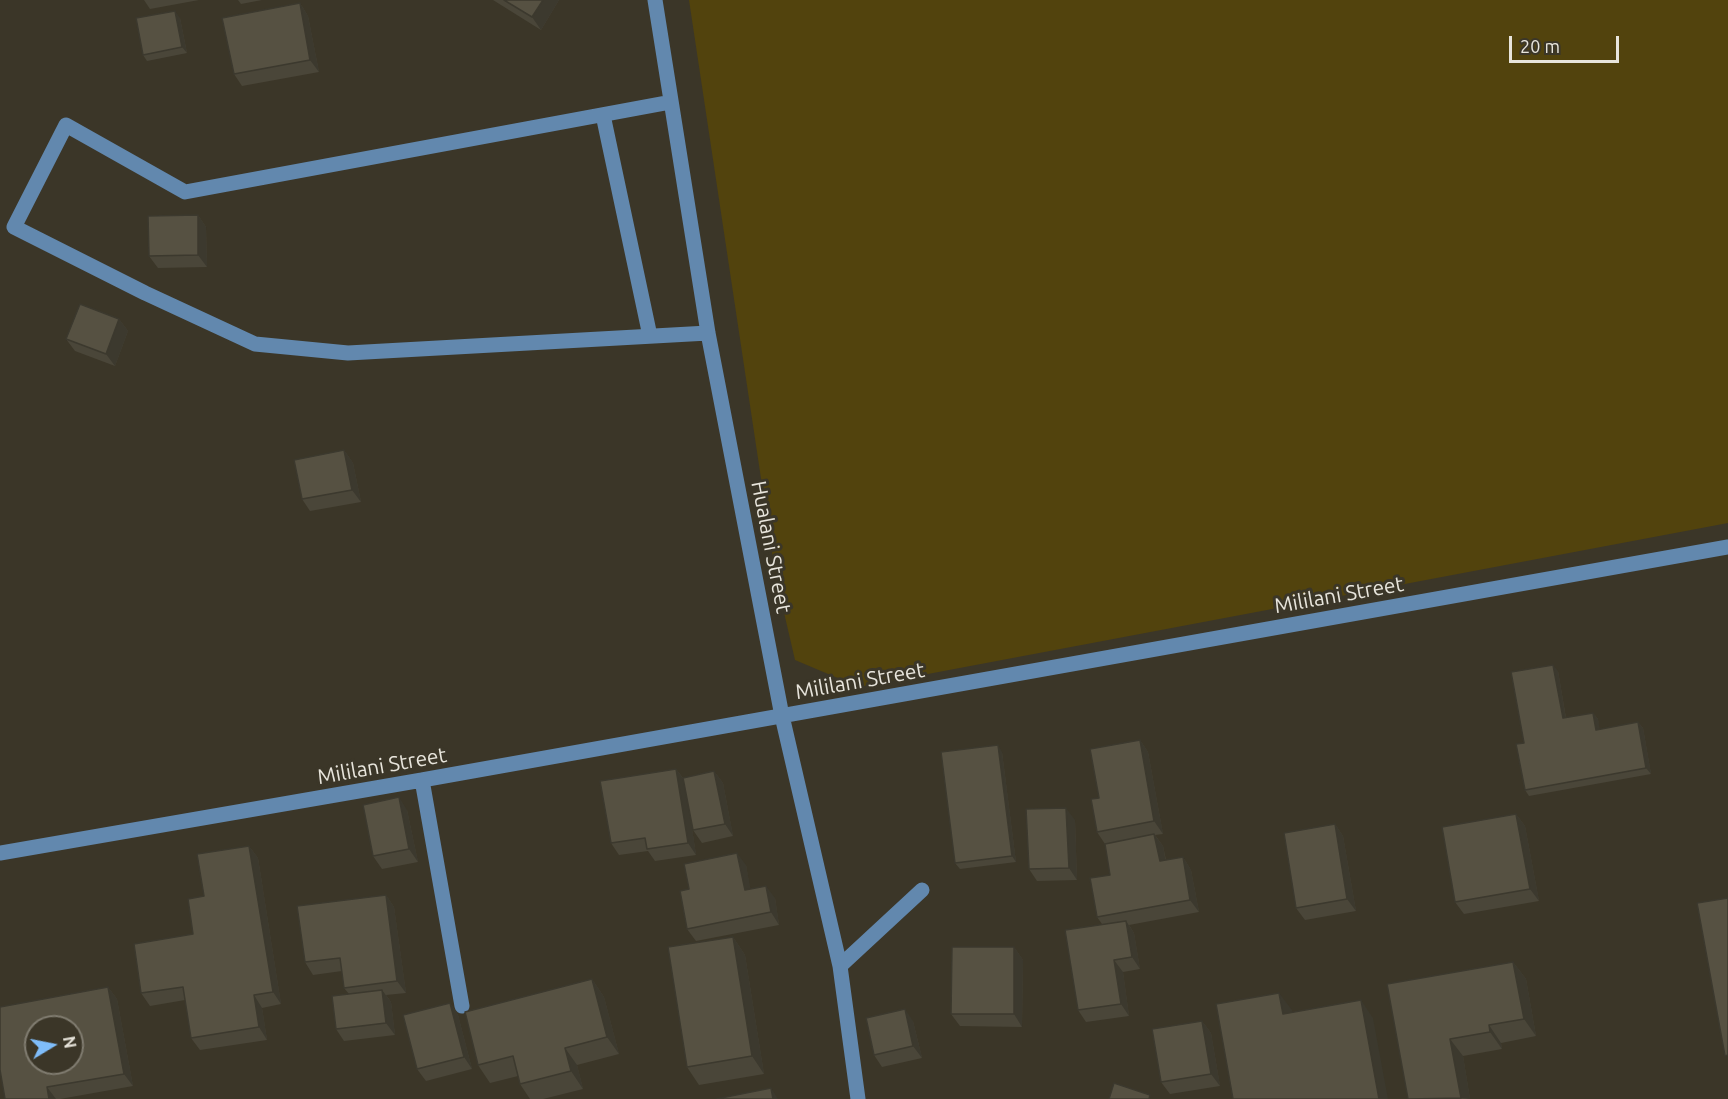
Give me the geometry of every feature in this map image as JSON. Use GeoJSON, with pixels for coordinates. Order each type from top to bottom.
{"type":"FeatureCollection","features":[{"type":"Feature","properties":{"kind":"street","name":"Hualani Street"},"geometry":{"type":"LineString","coordinates":[[655,0],[708,333],[782,716],[840,966],[858,1099]]}},
{"type":"Feature","properties":{"kind":"street"},"geometry":{"type":"LineString","coordinates":[[671,102],[184,192],[66,125],[14,227],[145,293],[255,344],[348,353],[708,333]]}},
{"type":"Feature","properties":{"kind":"street"},"geometry":{"type":"LineString","coordinates":[[603,115],[650,336]]}},
{"type":"Feature","properties":{"kind":"street","name":"Mililani Street"},"geometry":{"type":"LineString","coordinates":[[0,854],[1728,547]]}},
{"type":"Feature","properties":{"kind":"street"},"geometry":{"type":"LineString","coordinates":[[422,780],[462,1006]]}},
{"type":"Feature","properties":{"kind":"street"},"geometry":{"type":"LineString","coordinates":[[840,966],[922,890]]}},
{"type":"Feature","properties":{"kind":"shaded area"},"geometry":{"type":"Polygon","coordinates":[[[689,0],[1728,0],[1728,523],[859,687],[795,660],[776,578],[689,0]]]}},
{"type":"Feature","properties":{"kind":"building"},"geometry":{"type":"Polygon","coordinates":[[[504,0],[543,0],[532,17],[504,0]]]}},
{"type":"Feature","properties":{"kind":"building"},"geometry":{"type":"Polygon","coordinates":[[[300,3],[310,60],[234,74],[222,18],[300,3]]]}},
{"type":"Feature","properties":{"kind":"building"},"geometry":{"type":"Polygon","coordinates":[[[175,11],[182,47],[143,55],[136,18],[175,11]]]}},
{"type":"Feature","properties":{"kind":"building"},"geometry":{"type":"Polygon","coordinates":[[[198,215],[198,255],[149,256],[148,216],[198,215]]]}},
{"type":"Feature","properties":{"kind":"building"},"geometry":{"type":"Polygon","coordinates":[[[80,304],[119,319],[106,354],[66,339],[80,304]]]}},
{"type":"Feature","properties":{"kind":"building"},"geometry":{"type":"Polygon","coordinates":[[[344,450],[352,490],[302,499],[294,460],[344,450]]]}},
{"type":"Feature","properties":{"kind":"building"},"geometry":{"type":"Polygon","coordinates":[[[1553,665],[1563,718],[1593,713],[1596,730],[1638,722],[1646,768],[1525,790],[1516,744],[1524,743],[1511,672],[1553,665]]]}},
{"type":"Feature","properties":{"kind":"building"},"geometry":{"type":"Polygon","coordinates":[[[1140,740],[1154,821],[1097,832],[1091,799],[1099,798],[1090,749],[1140,740]]]}},
{"type":"Feature","properties":{"kind":"building"},"geometry":{"type":"Polygon","coordinates":[[[998,745],[1012,856],[955,863],[941,752],[998,745]]]}},
{"type":"Feature","properties":{"kind":"building"},"geometry":{"type":"Polygon","coordinates":[[[676,769],[688,843],[647,849],[645,838],[611,843],[600,781],[676,769]]]}},
{"type":"Feature","properties":{"kind":"building"},"geometry":{"type":"Polygon","coordinates":[[[714,771],[725,824],[693,830],[683,778],[714,771]]]}},
{"type":"Feature","properties":{"kind":"building"},"geometry":{"type":"Polygon","coordinates":[[[399,797],[409,849],[373,856],[363,805],[399,797]]]}},
{"type":"Feature","properties":{"kind":"building"},"geometry":{"type":"Polygon","coordinates":[[[1066,808],[1069,868],[1029,869],[1026,809],[1066,808]]]}},
{"type":"Feature","properties":{"kind":"building"},"geometry":{"type":"Polygon","coordinates":[[[1516,814],[1530,889],[1455,902],[1442,827],[1516,814]]]}},
{"type":"Feature","properties":{"kind":"building"},"geometry":{"type":"Polygon","coordinates":[[[1335,824],[1347,899],[1296,908],[1284,833],[1335,824]]]}},
{"type":"Feature","properties":{"kind":"building"},"geometry":{"type":"Polygon","coordinates":[[[1154,834],[1160,861],[1183,857],[1190,900],[1097,917],[1090,878],[1110,875],[1105,844],[1154,834]]]}},
{"type":"Feature","properties":{"kind":"building"},"geometry":{"type":"Polygon","coordinates":[[[249,846],[273,992],[254,995],[259,1027],[191,1038],[183,987],[141,993],[134,944],[193,934],[188,899],[204,896],[197,854],[249,846]]]}},
{"type":"Feature","properties":{"kind":"building"},"geometry":{"type":"Polygon","coordinates":[[[737,853],[745,890],[766,886],[771,912],[687,929],[680,891],[689,889],[684,864],[737,853]]]}},
{"type":"Feature","properties":{"kind":"building"},"geometry":{"type":"Polygon","coordinates":[[[386,895],[397,981],[344,988],[340,958],[305,962],[297,906],[386,895]]]}},
{"type":"Feature","properties":{"kind":"building"},"geometry":{"type":"Polygon","coordinates":[[[1728,898],[1728,1055],[1725,1056],[1697,903],[1728,898]]]}},
{"type":"Feature","properties":{"kind":"building"},"geometry":{"type":"Polygon","coordinates":[[[1126,921],[1132,957],[1114,960],[1121,1004],[1078,1010],[1065,930],[1126,921]]]}},
{"type":"Feature","properties":{"kind":"building"},"geometry":{"type":"Polygon","coordinates":[[[733,937],[752,1056],[687,1067],[668,947],[733,937]]]}},
{"type":"Feature","properties":{"kind":"building"},"geometry":{"type":"Polygon","coordinates":[[[952,947],[1014,947],[1014,1014],[951,1014],[952,947]]]}},
{"type":"Feature","properties":{"kind":"building"},"geometry":{"type":"Polygon","coordinates":[[[1513,962],[1524,1019],[1489,1025],[1490,1032],[1450,1039],[1461,1098],[1408,1099],[1387,984],[1513,962]]]}},
{"type":"Feature","properties":{"kind":"building"},"geometry":{"type":"Polygon","coordinates":[[[592,979],[607,1037],[565,1048],[571,1071],[520,1084],[513,1056],[478,1065],[465,1012],[592,979]]]}},
{"type":"Feature","properties":{"kind":"building"},"geometry":{"type":"Polygon","coordinates":[[[108,987],[124,1074],[47,1087],[49,1099],[5,1099],[0,1070],[0,1007],[108,987]]]}},
{"type":"Feature","properties":{"kind":"building"},"geometry":{"type":"Polygon","coordinates":[[[382,990],[386,1023],[336,1029],[332,996],[382,990]]]}},
{"type":"Feature","properties":{"kind":"building"},"geometry":{"type":"Polygon","coordinates":[[[1279,993],[1283,1014],[1361,1000],[1379,1099],[1233,1099],[1216,1004],[1279,993]]]}},
{"type":"Feature","properties":{"kind":"building"},"geometry":{"type":"Polygon","coordinates":[[[450,1003],[464,1057],[417,1069],[403,1015],[450,1003]]]}},
{"type":"Feature","properties":{"kind":"building"},"geometry":{"type":"Polygon","coordinates":[[[905,1009],[913,1046],[874,1055],[866,1018],[905,1009]]]}},
{"type":"Feature","properties":{"kind":"building"},"geometry":{"type":"Polygon","coordinates":[[[1202,1021],[1211,1074],[1161,1082],[1152,1029],[1202,1021]]]}},
{"type":"Feature","properties":{"kind":"building"},"geometry":{"type":"Polygon","coordinates":[[[1114,1083],[1150,1095],[1149,1099],[1109,1099],[1114,1083]]]}},
{"type":"Feature","properties":{"kind":"building"},"geometry":{"type":"Polygon","coordinates":[[[771,1088],[773,1099],[716,1099],[771,1088]]]}}]}
